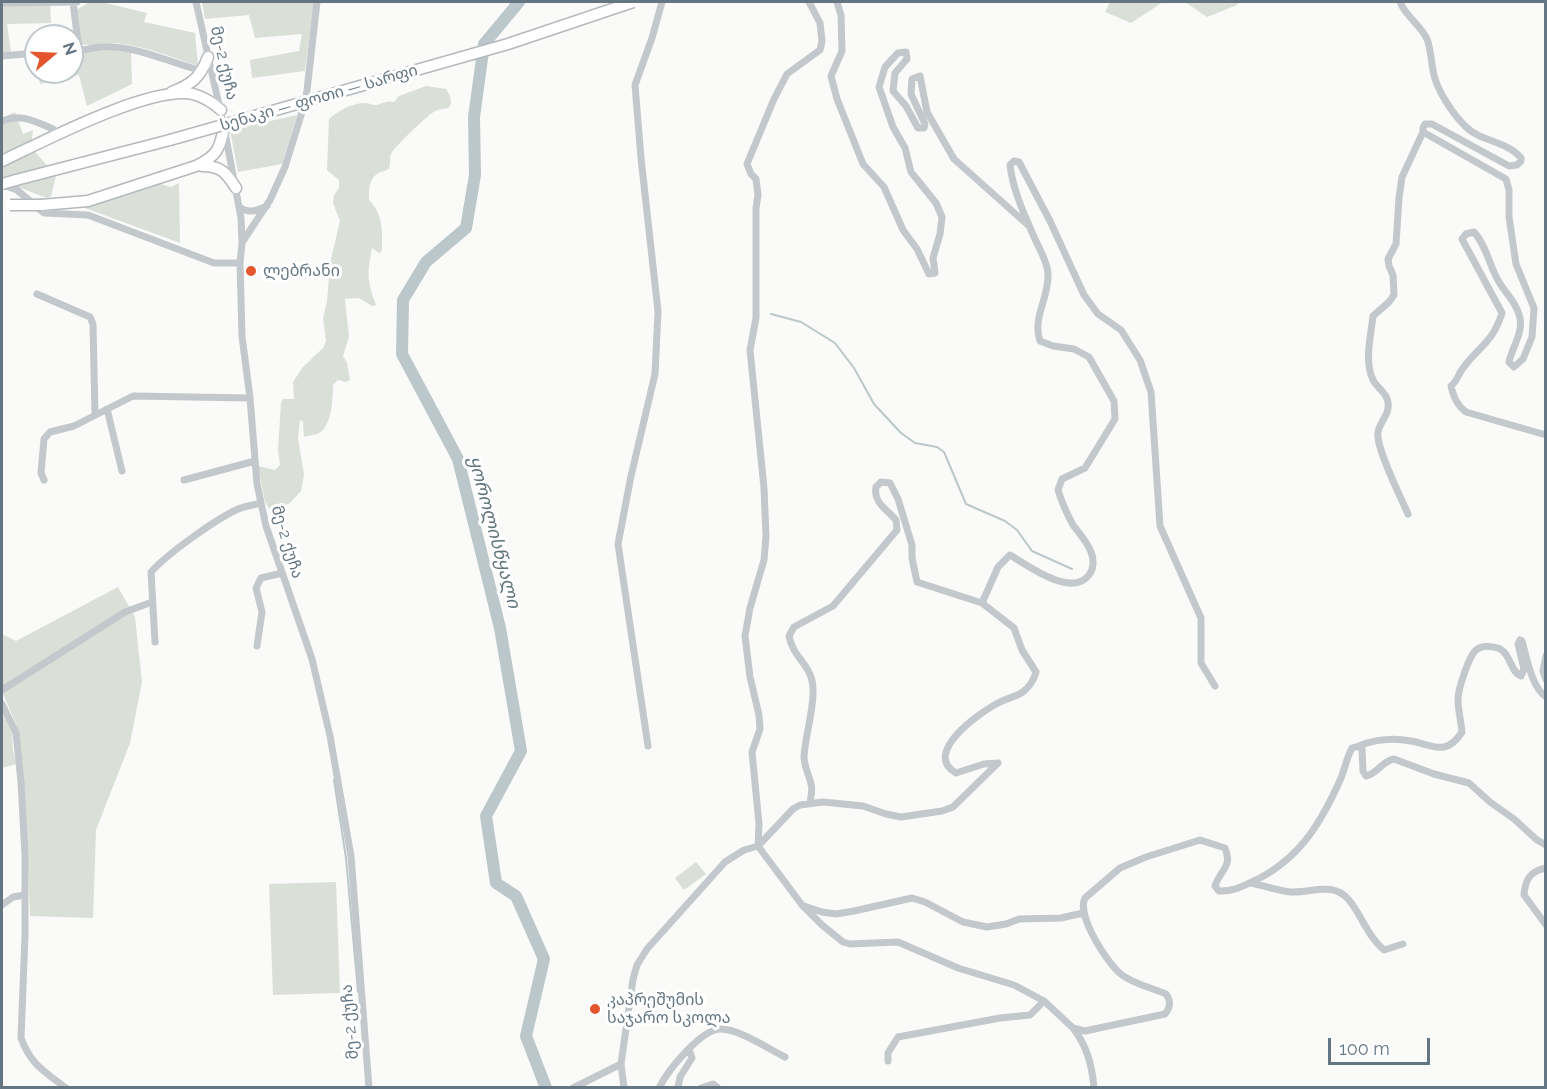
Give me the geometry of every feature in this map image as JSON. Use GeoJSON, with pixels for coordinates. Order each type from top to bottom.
{"type":"FeatureCollection","features":[{"type":"Feature","properties":{"kind":"highway","name":"სენაკი — ფოთი — სარფი"},"geometry":{"type":"LineString","coordinates":[[2,184],[170,140],[508,44],[633,2]]}},
{"type":"Feature","properties":{"kind":"highway"},"geometry":{"type":"LineString","coordinates":[[2,161],[111,111],[190,85],[207,72],[208,57]]}},
{"type":"Feature","properties":{"kind":"highway"},"geometry":{"type":"LineString","coordinates":[[165,95],[191,94],[209,100],[221,110]]}},
{"type":"Feature","properties":{"kind":"highway"},"geometry":{"type":"LineString","coordinates":[[6,205],[88,201],[196,166],[212,159],[221,145],[224,127]]}},
{"type":"Feature","properties":{"kind":"highway"},"geometry":{"type":"LineString","coordinates":[[196,166],[214,166],[227,174],[236,188]]}},
{"type":"Feature","properties":{"kind":"street"},"geometry":{"type":"LineString","coordinates":[[3,3],[75,2],[75,24]]}},
{"type":"Feature","properties":{"kind":"street","name":"მე-2 ქუჩა"},"geometry":{"type":"LineString","coordinates":[[196,2],[208,57]]}},
{"type":"Feature","properties":{"kind":"street"},"geometry":{"type":"LineString","coordinates":[[242,243],[267,206],[285,167],[306,99],[317,2]]}},
{"type":"Feature","properties":{"kind":"street"},"geometry":{"type":"LineString","coordinates":[[648,746],[618,544],[631,476],[656,374],[658,311],[635,85],[662,2]]}},
{"type":"Feature","properties":{"kind":"street"},"geometry":{"type":"LineString","coordinates":[[809,2],[820,23],[822,41],[820,50],[788,74],[774,99],[747,164],[756,179],[758,195],[756,318],[750,350],[764,488],[766,536],[764,560],[750,608],[745,636],[760,729],[752,752],[759,824],[758,846],[802,905],[843,942],[850,944],[898,942],[958,968],[1014,985],[1044,1001],[1073,1028],[1083,1041],[1092,1066],[1094,1088]]}},
{"type":"Feature","properties":{"kind":"street"},"geometry":{"type":"LineString","coordinates":[[837,2],[842,15],[842,51],[831,76],[837,99],[862,164],[884,187],[903,230],[917,249],[928,272],[931,275],[935,273],[933,258],[942,217],[936,203],[911,172],[905,148],[893,127],[879,87],[885,67],[898,53],[906,52],[907,59],[895,73],[893,91],[906,106],[918,128],[924,128],[925,124],[911,94],[911,89],[912,79],[920,76],[927,112],[954,159],[1030,227]]}},
{"type":"Feature","properties":{"kind":"street"},"geometry":{"type":"LineString","coordinates":[[1400,2],[1403,10],[1428,40],[1434,77],[1440,90],[1466,128],[1513,150],[1521,158],[1521,161],[1513,167],[1432,124],[1425,124],[1424,132],[1402,177],[1396,244],[1389,259],[1394,295],[1373,316],[1370,368],[1374,381],[1386,397],[1388,404],[1388,413],[1378,433],[1379,447],[1408,514]]}},
{"type":"Feature","properties":{"kind":"street"},"geometry":{"type":"LineString","coordinates":[[84,50],[111,46],[141,51],[207,72]]}},
{"type":"Feature","properties":{"kind":"street"},"geometry":{"type":"LineString","coordinates":[[2,56],[24,54]]}},
{"type":"Feature","properties":{"kind":"street","name":"მე-2 ქუჩა"},"geometry":{"type":"LineString","coordinates":[[207,72],[221,110],[239,207],[242,243],[240,263],[242,336],[261,503],[266,526],[312,659],[330,736],[351,856],[369,1088]]}},
{"type":"Feature","properties":{"kind":"street"},"geometry":{"type":"LineString","coordinates":[[2,121],[14,116],[32,120],[52,129]]}},
{"type":"Feature","properties":{"kind":"street"},"geometry":{"type":"LineString","coordinates":[[1424,132],[1506,178],[1516,264],[1534,309],[1532,337],[1523,359],[1514,367],[1509,362],[1520,328],[1516,305],[1498,281],[1480,238],[1474,232],[1466,234],[1462,239],[1502,313],[1497,330],[1462,370],[1452,386],[1454,396],[1458,406],[1466,412],[1545,435]]}},
{"type":"Feature","properties":{"kind":"street"},"geometry":{"type":"LineString","coordinates":[[982,603],[998,567],[1010,555],[1039,573],[1071,584],[1082,581],[1090,574],[1093,566],[1091,552],[1063,505],[1058,490],[1062,479],[1085,468],[1115,419],[1114,401],[1089,357],[1074,348],[1053,346],[1040,341],[1036,330],[1047,293],[1048,272],[1011,176],[1010,165],[1014,161],[1018,162],[1028,178],[1084,295],[1098,314],[1121,330],[1140,360],[1151,392],[1160,525],[1201,618],[1201,663],[1215,686]]}},
{"type":"Feature","properties":{"kind":"street"},"geometry":{"type":"LineString","coordinates":[[2,184],[17,190],[44,213],[88,215],[214,263],[240,263]]}},
{"type":"Feature","properties":{"kind":"street"},"geometry":{"type":"LineString","coordinates":[[239,207],[251,212],[267,206]]}},
{"type":"Feature","properties":{"kind":"street"},"geometry":{"type":"LineString","coordinates":[[37,294],[90,317],[93,324],[95,415]]}},
{"type":"Feature","properties":{"kind":"street"},"geometry":{"type":"LineString","coordinates":[[44,480],[41,473],[44,439],[50,432],[74,426],[133,396],[250,398]]}},
{"type":"Feature","properties":{"kind":"street"},"geometry":{"type":"LineString","coordinates":[[107,409],[122,471]]}},
{"type":"Feature","properties":{"kind":"street"},"geometry":{"type":"LineString","coordinates":[[184,480],[255,461]]}},
{"type":"Feature","properties":{"kind":"street"},"geometry":{"type":"LineString","coordinates":[[624,1088],[621,1064],[637,965],[647,949],[674,921],[718,868],[744,850],[758,846],[793,809],[810,802],[863,806],[901,817],[942,811],[953,807],[998,763],[984,764],[956,773],[947,764],[945,753],[950,743],[975,718],[1021,693],[1033,683],[1036,672],[1022,650],[1014,628],[982,603],[917,582],[912,545],[898,499],[890,483],[880,482],[876,487],[876,497],[896,520],[897,530],[833,606],[794,627],[789,636],[792,649],[805,665],[812,679],[812,707],[804,760],[812,787],[810,802]]}},
{"type":"Feature","properties":{"kind":"street"},"geometry":{"type":"LineString","coordinates":[[156,642],[151,572],[161,561],[226,516],[261,503]]}},
{"type":"Feature","properties":{"kind":"street"},"geometry":{"type":"LineString","coordinates":[[257,646],[262,612],[256,588],[261,578],[282,573]]}},
{"type":"Feature","properties":{"kind":"street"},"geometry":{"type":"LineString","coordinates":[[2,690],[125,612],[152,602]]}},
{"type":"Feature","properties":{"kind":"street"},"geometry":{"type":"LineString","coordinates":[[1073,1028],[1085,1031],[1094,1030],[1151,1018],[1165,1014],[1170,1005],[1166,994],[1119,973],[1085,923],[1081,905],[1084,898],[1120,868],[1146,856],[1200,840],[1225,848],[1227,852],[1226,867],[1216,880],[1216,889],[1224,892],[1250,883],[1282,864],[1304,843],[1328,807],[1353,748],[1367,743],[1394,739],[1438,748],[1451,745],[1462,732],[1458,698],[1473,653],[1477,648],[1492,647],[1501,650],[1510,660],[1515,672],[1521,676],[1524,669],[1518,644],[1520,640],[1522,641],[1528,666],[1538,689],[1545,697]]}},
{"type":"Feature","properties":{"kind":"street"},"geometry":{"type":"LineString","coordinates":[[1545,656],[1543,671],[1545,680]]}},
{"type":"Feature","properties":{"kind":"street"},"geometry":{"type":"LineString","coordinates":[[2,704],[15,733],[21,782],[25,895],[25,960],[21,1038],[34,1064],[66,1088]]}},
{"type":"Feature","properties":{"kind":"street"},"geometry":{"type":"LineString","coordinates":[[1359,746],[1364,754],[1363,771],[1366,776],[1371,775],[1388,760],[1394,759],[1434,774],[1469,783],[1545,845]]}},
{"type":"Feature","properties":{"kind":"street"},"geometry":{"type":"LineString","coordinates":[[1545,868],[1532,874],[1525,881],[1524,895],[1545,925]]}},
{"type":"Feature","properties":{"kind":"street"},"geometry":{"type":"LineString","coordinates":[[1250,883],[1291,892],[1330,889],[1351,902],[1375,942],[1384,950],[1403,944]]}},
{"type":"Feature","properties":{"kind":"street"},"geometry":{"type":"LineString","coordinates":[[2,905],[13,897],[25,895]]}},
{"type":"Feature","properties":{"kind":"street"},"geometry":{"type":"LineString","coordinates":[[802,905],[836,914],[912,898],[925,902],[963,922],[987,927],[1019,919],[1061,918],[1083,913]]}},
{"type":"Feature","properties":{"kind":"street"},"geometry":{"type":"LineString","coordinates":[[888,1061],[888,1053],[898,1037],[1000,1018],[1030,1015],[1044,1001]]}},
{"type":"Feature","properties":{"kind":"street"},"geometry":{"type":"LineString","coordinates":[[659,1088],[677,1060],[713,1030],[733,1031],[785,1057]]}},
{"type":"Feature","properties":{"kind":"street"},"geometry":{"type":"LineString","coordinates":[[678,1088],[680,1077],[692,1058],[689,1048]]}},
{"type":"Feature","properties":{"kind":"street"},"geometry":{"type":"LineString","coordinates":[[573,1088],[621,1064]]}},
{"type":"Feature","properties":{"kind":"street"},"geometry":{"type":"LineString","coordinates":[[701,1088],[713,1084],[718,1088]]}},
{"type":"Feature","properties":{"kind":"shaded area"},"geometry":{"type":"Polygon","coordinates":[[[2,2],[50,2],[51,23],[7,24],[11,52],[2,53],[2,2]]]}},
{"type":"Feature","properties":{"kind":"shaded area"},"geometry":{"type":"Polygon","coordinates":[[[202,2],[314,2],[305,71],[252,78],[250,60],[299,51],[302,34],[255,38],[249,15],[205,19],[202,2]]]}},
{"type":"Feature","properties":{"kind":"shaded area"},"geometry":{"type":"Polygon","coordinates":[[[1110,2],[1163,2],[1131,23],[1105,12],[1110,2]]]}},
{"type":"Feature","properties":{"kind":"shaded area"},"geometry":{"type":"Polygon","coordinates":[[[1185,2],[1239,2],[1237,5],[1207,17],[1185,2]]]}},
{"type":"Feature","properties":{"kind":"shaded area"},"geometry":{"type":"Polygon","coordinates":[[[88,3],[106,3],[147,13],[144,22],[195,33],[198,66],[136,46],[114,43],[84,45],[84,24],[78,24],[76,10],[88,3]]]}},
{"type":"Feature","properties":{"kind":"shaded area"},"geometry":{"type":"Polygon","coordinates":[[[113,50],[131,53],[132,84],[87,106],[81,84],[84,84],[84,53],[113,50]]]}},
{"type":"Feature","properties":{"kind":"shaded area"},"geometry":{"type":"Polygon","coordinates":[[[426,86],[446,89],[451,103],[449,108],[435,111],[398,145],[391,154],[388,169],[374,177],[370,187],[369,200],[380,218],[382,251],[379,253],[372,248],[369,264],[369,283],[376,305],[372,306],[359,298],[345,299],[349,337],[343,356],[347,363],[350,380],[346,382],[338,380],[333,385],[329,418],[319,433],[304,437],[303,421],[300,420],[298,438],[304,475],[301,491],[290,503],[271,511],[265,502],[258,466],[275,470],[280,465],[278,450],[281,403],[283,399],[294,399],[293,382],[303,367],[323,348],[326,341],[323,318],[327,302],[330,263],[340,221],[333,203],[334,195],[339,188],[339,180],[327,170],[329,119],[350,106],[360,103],[375,105],[394,102],[399,96],[426,86]]]}},
{"type":"Feature","properties":{"kind":"shaded area"},"geometry":{"type":"Polygon","coordinates":[[[15,112],[23,134],[33,130],[31,147],[56,176],[51,196],[47,198],[2,181],[2,118],[15,112]]]}},
{"type":"Feature","properties":{"kind":"shaded area"},"geometry":{"type":"Polygon","coordinates":[[[297,115],[282,164],[238,172],[230,130],[297,115]]]}},
{"type":"Feature","properties":{"kind":"shaded area"},"geometry":{"type":"Polygon","coordinates":[[[139,178],[171,187],[179,183],[180,243],[74,204],[88,195],[139,178]]]}},
{"type":"Feature","properties":{"kind":"shaded area"},"geometry":{"type":"Polygon","coordinates":[[[118,587],[135,617],[142,682],[130,743],[96,830],[93,918],[30,916],[26,816],[17,727],[2,691],[2,634],[16,641],[118,587]]]}},
{"type":"Feature","properties":{"kind":"shaded area"},"geometry":{"type":"Polygon","coordinates":[[[2,713],[12,732],[16,764],[2,768],[2,713]]]}},
{"type":"Feature","properties":{"kind":"shaded area"},"geometry":{"type":"Polygon","coordinates":[[[696,862],[706,874],[684,890],[675,878],[696,862]]]}},
{"type":"Feature","properties":{"kind":"shaded area"},"geometry":{"type":"Polygon","coordinates":[[[336,882],[340,993],[273,995],[269,884],[336,882]]]}},
{"type":"Feature","properties":{"kind":"waterway","name":"ყოროლისწყალი"},"geometry":{"type":"LineString","coordinates":[[519,2],[484,44],[474,117],[475,175],[466,228],[426,262],[403,300],[402,354],[458,459],[500,628],[521,751],[486,816],[496,883],[516,896],[544,959],[526,1036],[546,1088]]}},
{"type":"Feature","properties":{"kind":"waterway"},"geometry":{"type":"LineString","coordinates":[[771,314],[801,322],[835,343],[854,368],[874,404],[901,433],[915,443],[937,447],[944,452],[966,504],[1005,521],[1017,530],[1032,551],[1072,569]]}},
{"type":"Feature","properties":{"kind":"waterway"},"geometry":{"type":"LineString","coordinates":[[334,780],[346,858],[358,992]]}},
{"type":"Feature","properties":{"kind":"place","name":"ლებრანი"},"geometry":{"type":"Point","coordinates":[251,271]}},
{"type":"Feature","properties":{"kind":"place","name":"კაპრეშუმის საჯარო სკოლა"},"geometry":{"type":"Point","coordinates":[595,1009]}}]}
